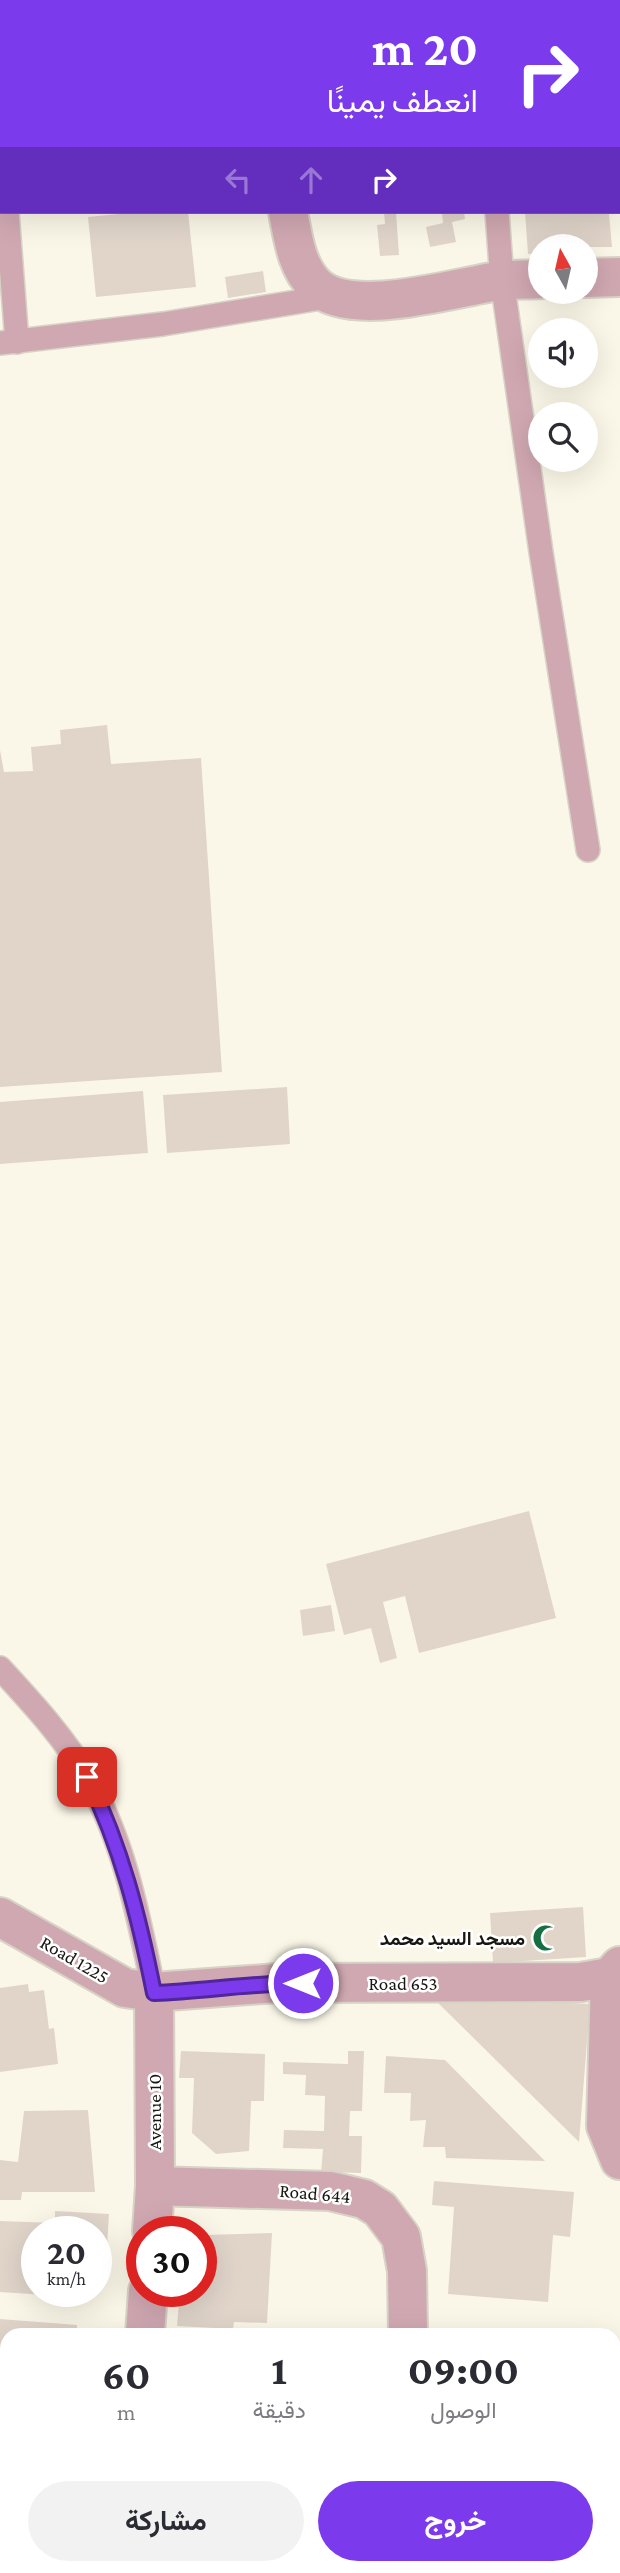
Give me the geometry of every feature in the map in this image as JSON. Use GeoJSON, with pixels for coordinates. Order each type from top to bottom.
{"type":"FeatureCollection","features":[{"type":"Feature","properties":{"kind":"street"},"geometry":{"type":"LineString","coordinates":[[289,214],[303,270],[316,286],[333,296],[372,301],[502,280],[528,279]]}},
{"type":"Feature","properties":{"kind":"street"},"geometry":{"type":"LineString","coordinates":[[598,278],[620,277]]}},
{"type":"Feature","properties":{"kind":"street","name":"Road 1225"},"geometry":{"type":"LineString","coordinates":[[0,1917],[125,1988],[154,1993]]}},
{"type":"Feature","properties":{"kind":"street","name":"Road 653"},"geometry":{"type":"LineString","coordinates":[[154,1993],[201,1991],[240,1984],[573,1983],[615,1971],[606,2126],[620,2160]]}},
{"type":"Feature","properties":{"kind":"street","name":"Avenue 10"},"geometry":{"type":"LineString","coordinates":[[153,2216],[154,1993]]}},
{"type":"Feature","properties":{"kind":"street","name":"Road 644"},"geometry":{"type":"LineString","coordinates":[[155,2186],[330,2191],[364,2199],[380,2209],[401,2237],[407,2271],[408,2328]]}},
{"type":"Feature","properties":{"kind":"street"},"geometry":{"type":"LineString","coordinates":[[145,2328],[147,2307]]}},
{"type":"Feature","properties":{"kind":"lane"},"geometry":{"type":"LineString","coordinates":[[7,214],[8,342],[163,324],[333,296]]}},
{"type":"Feature","properties":{"kind":"lane"},"geometry":{"type":"LineString","coordinates":[[497,214],[502,280],[589,850]]}},
{"type":"Feature","properties":{"kind":"lane"},"geometry":{"type":"LineString","coordinates":[[0,1668],[43,1716],[87,1777],[108,1821],[128,1881],[154,1993]]}},
{"type":"Feature","properties":{"kind":"building"},"geometry":{"type":"Polygon","coordinates":[[[188,214],[196,287],[96,297],[88,217],[188,214]]]}},
{"type":"Feature","properties":{"kind":"building"},"geometry":{"type":"Polygon","coordinates":[[[384,214],[396,214],[399,255],[380,256],[377,225],[385,224],[384,214]]]}},
{"type":"Feature","properties":{"kind":"building"},"geometry":{"type":"Polygon","coordinates":[[[442,214],[464,214],[465,219],[452,222],[456,242],[430,247],[426,227],[443,223],[442,214]]]}},
{"type":"Feature","properties":{"kind":"building"},"geometry":{"type":"Polygon","coordinates":[[[525,214],[609,214],[612,247],[598,247],[598,234],[528,234],[528,254],[525,214]]]}},
{"type":"Feature","properties":{"kind":"building"},"geometry":{"type":"Polygon","coordinates":[[[263,271],[266,292],[228,298],[225,277],[263,271]]]}},
{"type":"Feature","properties":{"kind":"building"},"geometry":{"type":"Polygon","coordinates":[[[107,725],[111,764],[201,758],[222,1072],[0,1087],[0,750],[4,772],[33,771],[31,747],[61,744],[60,730],[107,725]]]}},
{"type":"Feature","properties":{"kind":"building"},"geometry":{"type":"Polygon","coordinates":[[[287,1087],[290,1144],[167,1153],[163,1095],[287,1087]]]}},
{"type":"Feature","properties":{"kind":"building"},"geometry":{"type":"Polygon","coordinates":[[[143,1091],[148,1153],[0,1164],[0,1102],[143,1091]]]}},
{"type":"Feature","properties":{"kind":"building"},"geometry":{"type":"Polygon","coordinates":[[[529,1511],[556,1618],[419,1653],[405,1596],[383,1602],[397,1658],[380,1663],[371,1628],[344,1635],[326,1564],[529,1511]]]}},
{"type":"Feature","properties":{"kind":"building"},"geometry":{"type":"Polygon","coordinates":[[[331,1605],[335,1631],[303,1636],[300,1610],[331,1605]]]}},
{"type":"Feature","properties":{"kind":"building"},"geometry":{"type":"Polygon","coordinates":[[[583,1907],[586,1957],[493,1963],[490,1913],[583,1907]]]}},
{"type":"Feature","properties":{"kind":"building"},"geometry":{"type":"Polygon","coordinates":[[[28,1984],[29,1992],[44,1990],[49,2029],[54,2028],[58,2064],[0,2072],[0,1988],[28,1984]]]}},
{"type":"Feature","properties":{"kind":"building"},"geometry":{"type":"Polygon","coordinates":[[[429,1994],[590,2004],[579,2142],[429,1994]]]}},
{"type":"Feature","properties":{"kind":"building"},"geometry":{"type":"Polygon","coordinates":[[[181,2051],[265,2054],[264,2101],[251,2101],[249,2151],[216,2154],[192,2133],[194,2078],[179,2078],[181,2051]]]}},
{"type":"Feature","properties":{"kind":"building"},"geometry":{"type":"Polygon","coordinates":[[[348,2051],[364,2051],[362,2111],[350,2111],[349,2136],[362,2136],[361,2173],[321,2172],[323,2149],[283,2148],[284,2130],[324,2131],[325,2096],[305,2095],[306,2075],[283,2074],[283,2062],[348,2064],[348,2051]]]}},
{"type":"Feature","properties":{"kind":"building"},"geometry":{"type":"Polygon","coordinates":[[[386,2056],[445,2060],[545,2161],[446,2158],[445,2147],[423,2147],[426,2120],[410,2121],[411,2093],[384,2093],[386,2056]]]}},
{"type":"Feature","properties":{"kind":"building"},"geometry":{"type":"Polygon","coordinates":[[[88,2110],[95,2192],[22,2192],[21,2200],[0,2200],[0,2160],[18,2162],[24,2111],[88,2110]]]}},
{"type":"Feature","properties":{"kind":"building"},"geometry":{"type":"Polygon","coordinates":[[[434,2181],[574,2192],[570,2237],[553,2235],[548,2302],[448,2294],[454,2207],[432,2205],[434,2181]]]}},
{"type":"Feature","properties":{"kind":"building"},"geometry":{"type":"Polygon","coordinates":[[[55,2211],[109,2214],[109,2216],[55,2216],[55,2211]]]}},
{"type":"Feature","properties":{"kind":"building"},"geometry":{"type":"Polygon","coordinates":[[[0,2221],[21,2222],[21,2293],[0,2292],[0,2221]]]}},
{"type":"Feature","properties":{"kind":"building"},"geometry":{"type":"Polygon","coordinates":[[[272,2233],[267,2323],[234,2322],[233,2328],[177,2326],[179,2307],[217,2307],[217,2235],[272,2233]]]}},
{"type":"Feature","properties":{"kind":"building"},"geometry":{"type":"Polygon","coordinates":[[[0,2319],[77,2325],[77,2328],[0,2328],[0,2319]]]}},
{"type":"Feature","properties":{"kind":"place","name":"مسجد السيد محمد"},"geometry":{"type":"Point","coordinates":[546,1938]}},
{"type":"Feature","properties":{"kind":"route"},"geometry":{"type":"LineString","coordinates":[[87,1777],[108,1821],[125,1868],[154,1993],[201,1991],[240,1984],[303,1983]]}}]}
